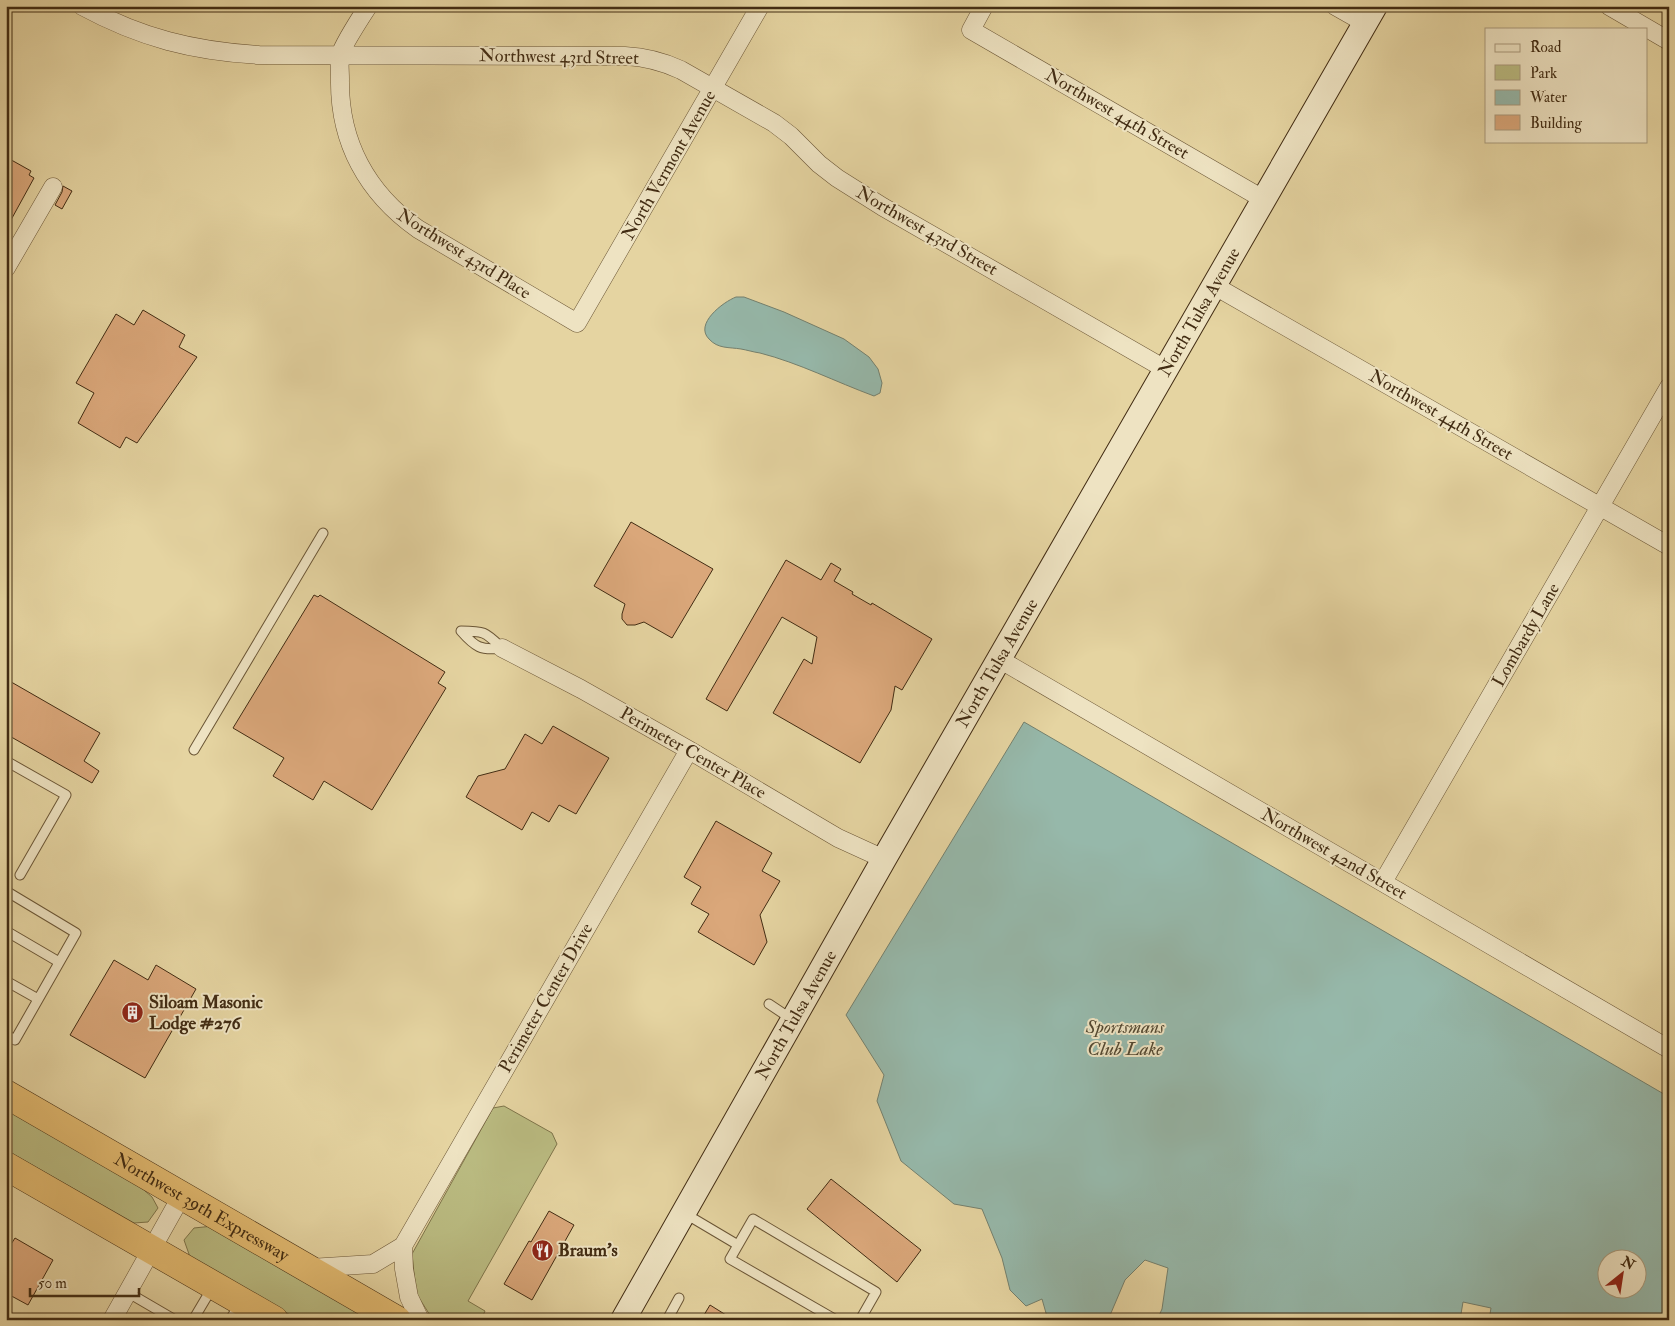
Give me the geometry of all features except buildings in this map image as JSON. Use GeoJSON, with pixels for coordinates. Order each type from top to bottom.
{"type":"FeatureCollection","features":[{"type":"Feature","properties":{"kind":"highway","name":"Northwest 39th Expressway"},"geometry":{"type":"LineString","coordinates":[[6,1094],[397,1320]]}},
{"type":"Feature","properties":{"kind":"highway"},"geometry":{"type":"LineString","coordinates":[[6,1166],[214,1285],[236,1310],[274,1320]]}},
{"type":"Feature","properties":{"kind":"street","name":"Northwest 43rd Street"},"geometry":{"type":"LineString","coordinates":[[82,6],[108,20],[140,33],[198,49],[224,53],[259,55],[642,57],[667,63],[774,123],[791,136],[825,169],[875,202],[1165,369]]}},
{"type":"Feature","properties":{"kind":"street"},"geometry":{"type":"LineString","coordinates":[[340,55],[368,6]]}},
{"type":"Feature","properties":{"kind":"street","name":"North Vermont Avenue"},"geometry":{"type":"LineString","coordinates":[[578,323],[760,6]]}},
{"type":"Feature","properties":{"kind":"street","name":"Northwest 44th Street"},"geometry":{"type":"LineString","coordinates":[[984,6],[971,30],[1263,199]]}},
{"type":"Feature","properties":{"kind":"street"},"geometry":{"type":"LineString","coordinates":[[1335,6],[1370,15]]}},
{"type":"Feature","properties":{"kind":"street"},"geometry":{"type":"LineString","coordinates":[[1609,6],[1647,28]]}},
{"type":"Feature","properties":{"kind":"street","name":"North Tulsa Avenue"},"geometry":{"type":"LineString","coordinates":[[623,1320],[884,859],[1370,15]]}},
{"type":"Feature","properties":{"kind":"street"},"geometry":{"type":"LineString","coordinates":[[1648,29],[1669,41]]}},
{"type":"Feature","properties":{"kind":"street","name":"Northwest 43rd Place"},"geometry":{"type":"LineString","coordinates":[[340,55],[342,112],[353,152],[372,186],[402,218],[418,229],[578,323]]}},
{"type":"Feature","properties":{"kind":"street"},"geometry":{"type":"LineString","coordinates":[[8,259],[53,187]]}},
{"type":"Feature","properties":{"kind":"street","name":"Northwest 44th Street"},"geometry":{"type":"LineString","coordinates":[[1213,285],[1669,546]]}},
{"type":"Feature","properties":{"kind":"street","name":"Lombardy Lane"},"geometry":{"type":"LineString","coordinates":[[1383,882],[1669,388]]}},
{"type":"Feature","properties":{"kind":"street","name":"Perimeter Center Place"},"geometry":{"type":"LineString","coordinates":[[502,648],[581,689],[689,750],[838,838],[884,859]]}},
{"type":"Feature","properties":{"kind":"street","name":"Northwest 42nd Street"},"geometry":{"type":"LineString","coordinates":[[999,659],[1669,1049]]}},
{"type":"Feature","properties":{"kind":"street","name":"Perimeter Center Drive"},"geometry":{"type":"LineString","coordinates":[[310,1268],[373,1264],[403,1246],[689,750]]}},
{"type":"Feature","properties":{"kind":"street"},"geometry":{"type":"LineString","coordinates":[[112,1320],[182,1195]]}},
{"type":"Feature","properties":{"kind":"street"},"geometry":{"type":"LineString","coordinates":[[403,1246],[404,1269],[409,1297],[420,1320]]}},
{"type":"Feature","properties":{"kind":"lane"},"geometry":{"type":"LineString","coordinates":[[194,750],[323,532]]}},
{"type":"Feature","properties":{"kind":"lane"},"geometry":{"type":"LineString","coordinates":[[6,761],[66,795],[20,875]]}},
{"type":"Feature","properties":{"kind":"lane"},"geometry":{"type":"LineString","coordinates":[[6,891],[76,933],[15,1040],[6,1035]]}},
{"type":"Feature","properties":{"kind":"lane"},"geometry":{"type":"LineString","coordinates":[[6,931],[60,962]]}},
{"type":"Feature","properties":{"kind":"lane"},"geometry":{"type":"LineString","coordinates":[[6,981],[38,999]]}},
{"type":"Feature","properties":{"kind":"lane"},"geometry":{"type":"LineString","coordinates":[[768,1004],[794,1020]]}},
{"type":"Feature","properties":{"kind":"lane"},"geometry":{"type":"LineString","coordinates":[[684,1213],[738,1245]]}},
{"type":"Feature","properties":{"kind":"lane"},"geometry":{"type":"LineString","coordinates":[[836,1320],[730,1258],[754,1219],[876,1292],[860,1320]]}},
{"type":"Feature","properties":{"kind":"lane"},"geometry":{"type":"LineString","coordinates":[[193,1320],[214,1285]]}},
{"type":"Feature","properties":{"kind":"lane"},"geometry":{"type":"LineString","coordinates":[[127,1292],[175,1320]]}},
{"type":"Feature","properties":{"kind":"lane"},"geometry":{"type":"LineString","coordinates":[[667,1320],[678,1298]]}},
{"type":"Feature","properties":{"kind":"green space"},"geometry":{"type":"Polygon","coordinates":[[[504,1106],[552,1133],[557,1144],[468,1301],[485,1311],[481,1320],[433,1320],[416,1293],[412,1254],[493,1108],[504,1106]]]}},
{"type":"Feature","properties":{"kind":"green space"},"geometry":{"type":"Polygon","coordinates":[[[6,1108],[137,1184],[152,1197],[158,1208],[148,1222],[134,1223],[6,1150],[6,1108]]]}},
{"type":"Feature","properties":{"kind":"green space"},"geometry":{"type":"Polygon","coordinates":[[[213,1226],[375,1320],[299,1320],[190,1257],[184,1240],[194,1228],[213,1226]]]}},
{"type":"Feature","properties":{"kind":"water"},"geometry":{"type":"Polygon","coordinates":[[[736,297],[744,297],[784,312],[844,339],[869,357],[878,369],[882,383],[880,393],[874,396],[775,357],[743,349],[724,347],[712,342],[705,333],[708,320],[724,304],[736,297]]]}},
{"type":"Feature","properties":{"kind":"water","name":"Sportsmans Club Lake"},"geometry":{"type":"Polygon","coordinates":[[[1024,722],[1669,1097],[1669,1320],[1489,1320],[1491,1308],[1463,1302],[1460,1320],[1157,1320],[1162,1309],[1168,1268],[1145,1260],[1125,1280],[1108,1320],[1048,1320],[1042,1299],[1026,1306],[1010,1290],[1002,1258],[982,1209],[954,1204],[901,1161],[877,1101],[884,1075],[846,1015],[1024,722]]]}},
{"type":"Feature","properties":{"kind":"place","name":"Siloam Masonic Lodge #276"},"geometry":{"type":"Point","coordinates":[133,1012]}},
{"type":"Feature","properties":{"kind":"place","name":"Braum's"},"geometry":{"type":"Point","coordinates":[542,1250]}}]}
